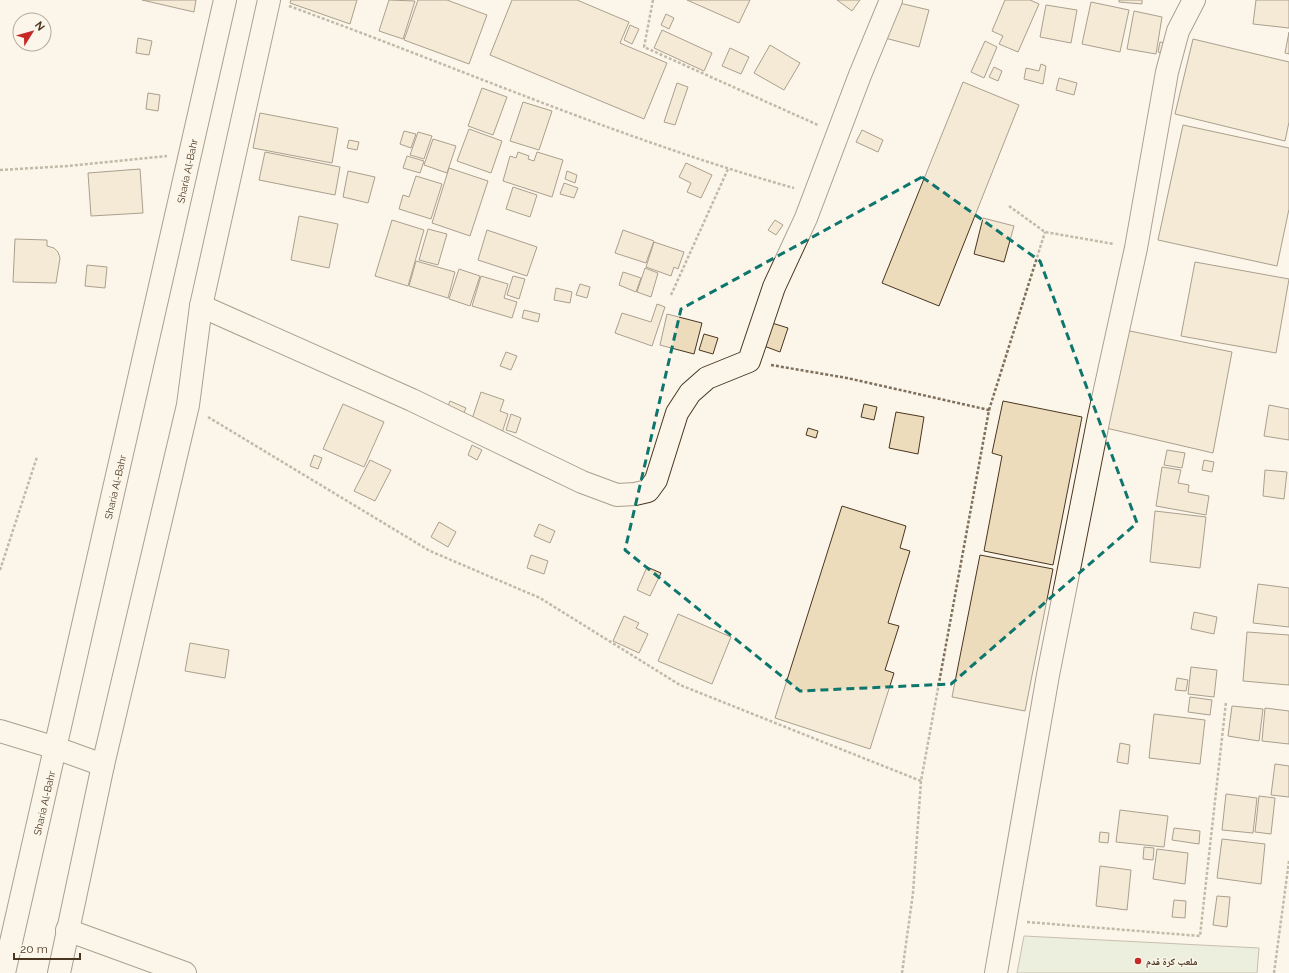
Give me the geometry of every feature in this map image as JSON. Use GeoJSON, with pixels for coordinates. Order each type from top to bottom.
{"type":"FeatureCollection","features":[{"type":"Feature","properties":{"kind":"street","name":"Sharia Al-Bahr"},"geometry":{"type":"LineString","coordinates":[[4,973],[225,0]]}},
{"type":"Feature","properties":{"kind":"street"},"geometry":{"type":"LineString","coordinates":[[201,306],[412,400],[582,482],[617,495],[635,494],[648,490],[656,480],[676,413],[690,393],[707,378],[749,361],[774,287],[806,218],[837,134],[891,0]]}},
{"type":"Feature","properties":{"kind":"street"},"geometry":{"type":"LineString","coordinates":[[996,973],[1007,921],[1049,667],[1099,417],[1136,248],[1166,72],[1178,31],[1194,0]]}},
{"type":"Feature","properties":{"kind":"street"},"geometry":{"type":"LineString","coordinates":[[59,973],[103,765],[188,405],[201,306],[277,2]]}},
{"type":"Feature","properties":{"kind":"street"},"geometry":{"type":"LineString","coordinates":[[0,731],[56,748],[103,765]]}},
{"type":"Feature","properties":{"kind":"street"},"geometry":{"type":"LineString","coordinates":[[67,930],[185,973]]}},
{"type":"Feature","properties":{"kind":"path"},"geometry":{"type":"LineString","coordinates":[[653,0],[644,47],[837,134]]}},
{"type":"Feature","properties":{"kind":"path"},"geometry":{"type":"LineString","coordinates":[[277,2],[538,102],[728,169],[814,193]]}},
{"type":"Feature","properties":{"kind":"path"},"geometry":{"type":"LineString","coordinates":[[0,170],[68,166],[191,154]]}},
{"type":"Feature","properties":{"kind":"path"},"geometry":{"type":"LineString","coordinates":[[671,295],[728,169]]}},
{"type":"Feature","properties":{"kind":"path"},"geometry":{"type":"LineString","coordinates":[[1009,206],[1045,232],[1136,248]]}},
{"type":"Feature","properties":{"kind":"path"},"geometry":{"type":"LineString","coordinates":[[902,973],[913,893],[921,781],[989,410],[1045,232]]}},
{"type":"Feature","properties":{"kind":"path"},"geometry":{"type":"LineString","coordinates":[[749,361],[847,378],[989,410]]}},
{"type":"Feature","properties":{"kind":"path"},"geometry":{"type":"LineString","coordinates":[[188,405],[430,551],[540,598],[680,685],[921,781]]}},
{"type":"Feature","properties":{"kind":"path"},"geometry":{"type":"LineString","coordinates":[[0,570],[37,457]]}},
{"type":"Feature","properties":{"kind":"path"},"geometry":{"type":"LineString","coordinates":[[1007,921],[1200,936],[1226,702]]}},
{"type":"Feature","properties":{"kind":"path"},"geometry":{"type":"LineString","coordinates":[[1274,973],[1289,861]]}},
{"type":"Feature","properties":{"kind":"highlighted area"},"geometry":{"type":"Polygon","coordinates":[[[922,177],[1040,261],[1137,523],[951,684],[800,691],[625,550],[681,309],[922,177]]]}},
{"type":"Feature","properties":{"kind":"green space","name":"ملعب كرة قدم"},"geometry":{"type":"Polygon","coordinates":[[[1024,936],[1259,948],[1257,973],[1017,973],[1024,936]]]}},
{"type":"Feature","properties":{"kind":"building"},"geometry":{"type":"Polygon","coordinates":[[[142,0],[196,0],[194,12],[142,0]]]}},
{"type":"Feature","properties":{"kind":"building"},"geometry":{"type":"Polygon","coordinates":[[[291,0],[357,0],[350,24],[290,3],[291,0]]]}},
{"type":"Feature","properties":{"kind":"building"},"geometry":{"type":"Polygon","coordinates":[[[389,0],[415,1],[403,39],[379,31],[389,0]]]}},
{"type":"Feature","properties":{"kind":"building"},"geometry":{"type":"Polygon","coordinates":[[[418,0],[447,0],[487,15],[469,64],[404,40],[418,0]]]}},
{"type":"Feature","properties":{"kind":"building"},"geometry":{"type":"Polygon","coordinates":[[[512,0],[577,0],[629,22],[620,43],[667,63],[644,119],[490,55],[512,0]]]}},
{"type":"Feature","properties":{"kind":"building"},"geometry":{"type":"Polygon","coordinates":[[[687,0],[750,0],[739,23],[687,0]]]}},
{"type":"Feature","properties":{"kind":"building"},"geometry":{"type":"Polygon","coordinates":[[[837,0],[860,0],[852,11],[837,0]]]}},
{"type":"Feature","properties":{"kind":"building"},"geometry":{"type":"Polygon","coordinates":[[[1005,0],[1030,0],[1039,4],[1018,52],[999,44],[1003,36],[992,31],[1005,0]]]}},
{"type":"Feature","properties":{"kind":"building"},"geometry":{"type":"Polygon","coordinates":[[[1119,0],[1142,0],[1142,4],[1119,2],[1119,0]]]}},
{"type":"Feature","properties":{"kind":"building"},"geometry":{"type":"Polygon","coordinates":[[[1256,0],[1289,0],[1289,28],[1253,24],[1256,0]]]}},
{"type":"Feature","properties":{"kind":"building"},"geometry":{"type":"Polygon","coordinates":[[[895,2],[929,10],[919,47],[885,38],[895,2]]]}},
{"type":"Feature","properties":{"kind":"building"},"geometry":{"type":"Polygon","coordinates":[[[1091,2],[1129,10],[1120,52],[1082,44],[1091,2]]]}},
{"type":"Feature","properties":{"kind":"building"},"geometry":{"type":"Polygon","coordinates":[[[1046,5],[1077,10],[1071,43],[1040,37],[1046,5]]]}},
{"type":"Feature","properties":{"kind":"building"},"geometry":{"type":"Polygon","coordinates":[[[1134,11],[1162,17],[1156,54],[1127,49],[1134,11]]]}},
{"type":"Feature","properties":{"kind":"building"},"geometry":{"type":"Polygon","coordinates":[[[666,14],[674,18],[669,29],[661,25],[666,14]]]}},
{"type":"Feature","properties":{"kind":"building"},"geometry":{"type":"Polygon","coordinates":[[[630,25],[639,29],[632,44],[624,40],[630,25]]]}},
{"type":"Feature","properties":{"kind":"building"},"geometry":{"type":"Polygon","coordinates":[[[662,30],[712,53],[704,71],[654,48],[662,30]]]}},
{"type":"Feature","properties":{"kind":"building"},"geometry":{"type":"Polygon","coordinates":[[[1289,32],[1289,54],[1285,53],[1289,32]]]}},
{"type":"Feature","properties":{"kind":"building"},"geometry":{"type":"Polygon","coordinates":[[[138,38],[152,41],[149,55],[136,53],[138,38]]]}},
{"type":"Feature","properties":{"kind":"building"},"geometry":{"type":"Polygon","coordinates":[[[1193,39],[1289,62],[1289,122],[1285,141],[1175,114],[1193,39]]]}},
{"type":"Feature","properties":{"kind":"building"},"geometry":{"type":"Polygon","coordinates":[[[985,41],[997,47],[984,78],[971,72],[985,41]]]}},
{"type":"Feature","properties":{"kind":"building"},"geometry":{"type":"Polygon","coordinates":[[[1160,42],[1167,43],[1165,54],[1158,52],[1160,42]]]}},
{"type":"Feature","properties":{"kind":"building"},"geometry":{"type":"Polygon","coordinates":[[[770,45],[800,63],[784,90],[754,73],[770,45]]]}},
{"type":"Feature","properties":{"kind":"building"},"geometry":{"type":"Polygon","coordinates":[[[730,48],[749,57],[741,74],[722,66],[730,48]]]}},
{"type":"Feature","properties":{"kind":"building"},"geometry":{"type":"Polygon","coordinates":[[[1041,64],[1046,66],[1043,84],[1024,79],[1026,68],[1039,71],[1041,64]]]}},
{"type":"Feature","properties":{"kind":"building"},"geometry":{"type":"Polygon","coordinates":[[[994,67],[1002,71],[998,81],[989,77],[994,67]]]}},
{"type":"Feature","properties":{"kind":"building"},"geometry":{"type":"Polygon","coordinates":[[[1059,78],[1077,83],[1074,95],[1056,90],[1059,78]]]}},
{"type":"Feature","properties":{"kind":"building"},"geometry":{"type":"Polygon","coordinates":[[[963,82],[1019,105],[939,306],[882,283],[963,82]]]}},
{"type":"Feature","properties":{"kind":"building"},"geometry":{"type":"Polygon","coordinates":[[[677,83],[688,87],[675,125],[664,122],[677,83]]]}},
{"type":"Feature","properties":{"kind":"building"},"geometry":{"type":"Polygon","coordinates":[[[482,88],[507,97],[493,135],[468,126],[482,88]]]}},
{"type":"Feature","properties":{"kind":"building"},"geometry":{"type":"Polygon","coordinates":[[[148,93],[160,95],[158,111],[146,109],[148,93]]]}},
{"type":"Feature","properties":{"kind":"building"},"geometry":{"type":"Polygon","coordinates":[[[523,102],[552,111],[539,150],[510,141],[523,102]]]}},
{"type":"Feature","properties":{"kind":"building"},"geometry":{"type":"Polygon","coordinates":[[[260,113],[338,128],[332,163],[253,148],[260,113]]]}},
{"type":"Feature","properties":{"kind":"building"},"geometry":{"type":"Polygon","coordinates":[[[1183,125],[1289,148],[1289,209],[1277,266],[1158,240],[1183,125]]]}},
{"type":"Feature","properties":{"kind":"building"},"geometry":{"type":"Polygon","coordinates":[[[469,129],[502,141],[491,173],[457,161],[469,129]]]}},
{"type":"Feature","properties":{"kind":"building"},"geometry":{"type":"Polygon","coordinates":[[[862,130],[883,140],[878,152],[856,142],[862,130]]]}},
{"type":"Feature","properties":{"kind":"building"},"geometry":{"type":"Polygon","coordinates":[[[404,131],[416,134],[411,148],[400,144],[404,131]]]}},
{"type":"Feature","properties":{"kind":"building"},"geometry":{"type":"Polygon","coordinates":[[[418,132],[432,136],[424,159],[410,155],[418,132]]]}},
{"type":"Feature","properties":{"kind":"building"},"geometry":{"type":"Polygon","coordinates":[[[433,139],[456,146],[447,173],[424,165],[433,139]]]}},
{"type":"Feature","properties":{"kind":"building"},"geometry":{"type":"Polygon","coordinates":[[[349,140],[359,142],[357,150],[347,148],[349,140]]]}},
{"type":"Feature","properties":{"kind":"building"},"geometry":{"type":"Polygon","coordinates":[[[265,152],[340,167],[335,195],[259,180],[265,152]]]}},
{"type":"Feature","properties":{"kind":"building"},"geometry":{"type":"Polygon","coordinates":[[[518,152],[529,156],[528,159],[534,161],[537,152],[563,160],[552,197],[503,181],[510,156],[516,158],[518,152]]]}},
{"type":"Feature","properties":{"kind":"building"},"geometry":{"type":"Polygon","coordinates":[[[407,156],[424,161],[420,173],[403,168],[407,156]]]}},
{"type":"Feature","properties":{"kind":"building"},"geometry":{"type":"Polygon","coordinates":[[[686,163],[712,175],[701,198],[687,192],[691,183],[679,177],[686,163]]]}},
{"type":"Feature","properties":{"kind":"building"},"geometry":{"type":"Polygon","coordinates":[[[449,168],[488,181],[470,236],[432,223],[449,168]]]}},
{"type":"Feature","properties":{"kind":"building"},"geometry":{"type":"Polygon","coordinates":[[[140,169],[143,213],[91,216],[88,173],[140,169]]]}},
{"type":"Feature","properties":{"kind":"building"},"geometry":{"type":"Polygon","coordinates":[[[348,171],[375,177],[368,203],[343,197],[348,171]]]}},
{"type":"Feature","properties":{"kind":"building"},"geometry":{"type":"Polygon","coordinates":[[[567,171],[577,175],[575,183],[565,179],[567,171]]]}},
{"type":"Feature","properties":{"kind":"building"},"geometry":{"type":"Polygon","coordinates":[[[416,176],[442,184],[431,219],[399,209],[403,195],[409,197],[416,176]]]}},
{"type":"Feature","properties":{"kind":"building"},"geometry":{"type":"Polygon","coordinates":[[[564,183],[578,188],[574,198],[560,194],[564,183]]]}},
{"type":"Feature","properties":{"kind":"building"},"geometry":{"type":"Polygon","coordinates":[[[513,187],[537,195],[530,217],[506,209],[513,187]]]}},
{"type":"Feature","properties":{"kind":"building"},"geometry":{"type":"Polygon","coordinates":[[[299,216],[338,224],[329,268],[291,260],[299,216]]]}},
{"type":"Feature","properties":{"kind":"building"},"geometry":{"type":"Polygon","coordinates":[[[983,218],[1014,226],[1004,262],[974,254],[983,218]]]}},
{"type":"Feature","properties":{"kind":"building"},"geometry":{"type":"Polygon","coordinates":[[[392,220],[424,230],[408,286],[375,276],[392,220]]]}},
{"type":"Feature","properties":{"kind":"building"},"geometry":{"type":"Polygon","coordinates":[[[775,220],[783,225],[776,235],[768,230],[775,220]]]}},
{"type":"Feature","properties":{"kind":"building"},"geometry":{"type":"Polygon","coordinates":[[[428,229],[447,234],[438,265],[419,260],[428,229]]]}},
{"type":"Feature","properties":{"kind":"building"},"geometry":{"type":"Polygon","coordinates":[[[487,230],[537,247],[527,276],[478,260],[487,230]]]}},
{"type":"Feature","properties":{"kind":"building"},"geometry":{"type":"Polygon","coordinates":[[[623,230],[654,241],[646,263],[615,253],[623,230]]]}},
{"type":"Feature","properties":{"kind":"building"},"geometry":{"type":"Polygon","coordinates":[[[15,239],[47,240],[47,246],[54,248],[58,252],[60,258],[56,283],[13,282],[15,239]]]}},
{"type":"Feature","properties":{"kind":"building"},"geometry":{"type":"Polygon","coordinates":[[[654,242],[684,252],[678,269],[674,267],[671,276],[646,267],[654,242]]]}},
{"type":"Feature","properties":{"kind":"building"},"geometry":{"type":"Polygon","coordinates":[[[416,261],[455,272],[448,298],[409,286],[416,261]]]}},
{"type":"Feature","properties":{"kind":"building"},"geometry":{"type":"Polygon","coordinates":[[[1195,262],[1289,279],[1276,353],[1181,336],[1195,262]]]}},
{"type":"Feature","properties":{"kind":"building"},"geometry":{"type":"Polygon","coordinates":[[[87,265],[107,267],[105,288],[85,286],[87,265]]]}},
{"type":"Feature","properties":{"kind":"building"},"geometry":{"type":"Polygon","coordinates":[[[645,268],[658,273],[651,297],[637,292],[645,268]]]}},
{"type":"Feature","properties":{"kind":"building"},"geometry":{"type":"Polygon","coordinates":[[[459,269],[480,276],[470,306],[449,299],[459,269]]]}},
{"type":"Feature","properties":{"kind":"building"},"geometry":{"type":"Polygon","coordinates":[[[623,272],[641,278],[636,292],[619,285],[623,272]]]}},
{"type":"Feature","properties":{"kind":"building"},"geometry":{"type":"Polygon","coordinates":[[[481,276],[508,284],[504,298],[517,302],[512,318],[472,306],[481,276]]]}},
{"type":"Feature","properties":{"kind":"building"},"geometry":{"type":"Polygon","coordinates":[[[513,276],[525,279],[519,299],[507,295],[513,276]]]}},
{"type":"Feature","properties":{"kind":"building"},"geometry":{"type":"Polygon","coordinates":[[[580,284],[590,287],[587,298],[576,295],[580,284]]]}},
{"type":"Feature","properties":{"kind":"building"},"geometry":{"type":"Polygon","coordinates":[[[556,288],[572,292],[570,303],[554,300],[556,288]]]}},
{"type":"Feature","properties":{"kind":"building"},"geometry":{"type":"Polygon","coordinates":[[[657,304],[665,307],[652,346],[615,333],[622,313],[651,322],[657,304]]]}},
{"type":"Feature","properties":{"kind":"building"},"geometry":{"type":"Polygon","coordinates":[[[524,310],[540,314],[538,322],[522,318],[524,310]]]}},
{"type":"Feature","properties":{"kind":"building"},"geometry":{"type":"Polygon","coordinates":[[[667,314],[702,323],[694,354],[660,345],[667,314]]]}},
{"type":"Feature","properties":{"kind":"building"},"geometry":{"type":"Polygon","coordinates":[[[772,323],[788,328],[780,352],[764,346],[772,323]]]}},
{"type":"Feature","properties":{"kind":"building"},"geometry":{"type":"Polygon","coordinates":[[[1125,330],[1232,352],[1213,453],[1106,428],[1125,330]]]}},
{"type":"Feature","properties":{"kind":"building"},"geometry":{"type":"Polygon","coordinates":[[[704,334],[718,338],[713,354],[699,350],[704,334]]]}},
{"type":"Feature","properties":{"kind":"building"},"geometry":{"type":"Polygon","coordinates":[[[506,352],[517,356],[511,370],[500,366],[506,352]]]}},
{"type":"Feature","properties":{"kind":"building"},"geometry":{"type":"Polygon","coordinates":[[[481,392],[504,400],[500,411],[508,414],[501,436],[470,425],[481,392]]]}},
{"type":"Feature","properties":{"kind":"building"},"geometry":{"type":"Polygon","coordinates":[[[450,401],[466,408],[462,417],[446,411],[450,401]]]}},
{"type":"Feature","properties":{"kind":"building"},"geometry":{"type":"Polygon","coordinates":[[[1003,401],[1082,417],[1053,565],[984,551],[1002,456],[992,453],[1003,401]]]}},
{"type":"Feature","properties":{"kind":"building"},"geometry":{"type":"Polygon","coordinates":[[[343,404],[384,422],[364,467],[323,449],[343,404]]]}},
{"type":"Feature","properties":{"kind":"building"},"geometry":{"type":"Polygon","coordinates":[[[864,404],[877,407],[874,420],[861,417],[864,404]]]}},
{"type":"Feature","properties":{"kind":"building"},"geometry":{"type":"Polygon","coordinates":[[[1269,405],[1289,409],[1289,440],[1264,436],[1269,405]]]}},
{"type":"Feature","properties":{"kind":"building"},"geometry":{"type":"Polygon","coordinates":[[[896,412],[924,417],[918,454],[889,448],[896,412]]]}},
{"type":"Feature","properties":{"kind":"building"},"geometry":{"type":"Polygon","coordinates":[[[511,414],[521,418],[516,433],[506,430],[511,414]]]}},
{"type":"Feature","properties":{"kind":"building"},"geometry":{"type":"Polygon","coordinates":[[[808,428],[818,431],[816,438],[806,435],[808,428]]]}},
{"type":"Feature","properties":{"kind":"building"},"geometry":{"type":"Polygon","coordinates":[[[472,445],[482,450],[477,460],[468,455],[472,445]]]}},
{"type":"Feature","properties":{"kind":"building"},"geometry":{"type":"Polygon","coordinates":[[[1167,450],[1185,453],[1182,468],[1164,465],[1167,450]]]}},
{"type":"Feature","properties":{"kind":"building"},"geometry":{"type":"Polygon","coordinates":[[[314,455],[322,458],[318,469],[310,466],[314,455]]]}},
{"type":"Feature","properties":{"kind":"building"},"geometry":{"type":"Polygon","coordinates":[[[370,460],[391,470],[375,501],[354,491],[370,460]]]}},
{"type":"Feature","properties":{"kind":"building"},"geometry":{"type":"Polygon","coordinates":[[[1204,460],[1214,462],[1212,472],[1202,470],[1204,460]]]}},
{"type":"Feature","properties":{"kind":"building"},"geometry":{"type":"Polygon","coordinates":[[[1162,467],[1181,470],[1178,483],[1189,485],[1188,492],[1209,496],[1206,515],[1156,506],[1162,467]]]}},
{"type":"Feature","properties":{"kind":"building"},"geometry":{"type":"Polygon","coordinates":[[[1265,470],[1287,472],[1284,499],[1263,496],[1265,470]]]}},
{"type":"Feature","properties":{"kind":"building"},"geometry":{"type":"Polygon","coordinates":[[[842,506],[906,526],[900,548],[910,551],[888,623],[899,626],[885,670],[894,673],[870,749],[775,718],[842,506]]]}},
{"type":"Feature","properties":{"kind":"building"},"geometry":{"type":"Polygon","coordinates":[[[1155,511],[1206,517],[1200,568],[1150,562],[1155,511]]]}},
{"type":"Feature","properties":{"kind":"building"},"geometry":{"type":"Polygon","coordinates":[[[439,522],[456,532],[448,547],[431,537],[439,522]]]}},
{"type":"Feature","properties":{"kind":"building"},"geometry":{"type":"Polygon","coordinates":[[[539,524],[555,531],[550,543],[534,536],[539,524]]]}},
{"type":"Feature","properties":{"kind":"building"},"geometry":{"type":"Polygon","coordinates":[[[531,555],[548,561],[544,574],[527,568],[531,555]]]}},
{"type":"Feature","properties":{"kind":"building"},"geometry":{"type":"Polygon","coordinates":[[[980,555],[1053,569],[1025,711],[952,697],[980,555]]]}},
{"type":"Feature","properties":{"kind":"building"},"geometry":{"type":"Polygon","coordinates":[[[647,567],[661,573],[650,596],[637,590],[647,567]]]}},
{"type":"Feature","properties":{"kind":"building"},"geometry":{"type":"Polygon","coordinates":[[[1258,584],[1289,588],[1289,627],[1253,623],[1258,584]]]}},
{"type":"Feature","properties":{"kind":"building"},"geometry":{"type":"Polygon","coordinates":[[[1194,612],[1217,617],[1214,634],[1191,629],[1194,612]]]}},
{"type":"Feature","properties":{"kind":"building"},"geometry":{"type":"Polygon","coordinates":[[[678,614],[731,637],[712,684],[658,661],[678,614]]]}},
{"type":"Feature","properties":{"kind":"building"},"geometry":{"type":"Polygon","coordinates":[[[624,616],[639,623],[636,628],[648,634],[639,653],[613,641],[624,616]]]}},
{"type":"Feature","properties":{"kind":"building"},"geometry":{"type":"Polygon","coordinates":[[[1247,632],[1289,635],[1289,685],[1243,681],[1247,632]]]}},
{"type":"Feature","properties":{"kind":"building"},"geometry":{"type":"Polygon","coordinates":[[[190,643],[229,650],[225,678],[185,671],[190,643]]]}},
{"type":"Feature","properties":{"kind":"building"},"geometry":{"type":"Polygon","coordinates":[[[1191,667],[1217,670],[1214,697],[1188,694],[1191,667]]]}},
{"type":"Feature","properties":{"kind":"building"},"geometry":{"type":"Polygon","coordinates":[[[1177,678],[1188,680],[1186,691],[1175,690],[1177,678]]]}},
{"type":"Feature","properties":{"kind":"building"},"geometry":{"type":"Polygon","coordinates":[[[1190,697],[1212,700],[1210,715],[1188,712],[1190,697]]]}},
{"type":"Feature","properties":{"kind":"building"},"geometry":{"type":"Polygon","coordinates":[[[1232,706],[1263,709],[1259,741],[1228,736],[1232,706]]]}},
{"type":"Feature","properties":{"kind":"building"},"geometry":{"type":"Polygon","coordinates":[[[1265,708],[1289,711],[1289,744],[1262,741],[1265,708]]]}},
{"type":"Feature","properties":{"kind":"building"},"geometry":{"type":"Polygon","coordinates":[[[1154,714],[1205,720],[1200,764],[1149,758],[1154,714]]]}},
{"type":"Feature","properties":{"kind":"building"},"geometry":{"type":"Polygon","coordinates":[[[1120,743],[1130,745],[1128,764],[1117,762],[1120,743]]]}},
{"type":"Feature","properties":{"kind":"building"},"geometry":{"type":"Polygon","coordinates":[[[1275,764],[1289,766],[1289,797],[1271,795],[1275,764]]]}},
{"type":"Feature","properties":{"kind":"building"},"geometry":{"type":"Polygon","coordinates":[[[1226,794],[1257,798],[1253,833],[1222,830],[1226,794]]]}},
{"type":"Feature","properties":{"kind":"building"},"geometry":{"type":"Polygon","coordinates":[[[1259,796],[1275,798],[1271,834],[1255,832],[1259,796]]]}},
{"type":"Feature","properties":{"kind":"building"},"geometry":{"type":"Polygon","coordinates":[[[1120,810],[1168,816],[1164,847],[1116,842],[1120,810]]]}},
{"type":"Feature","properties":{"kind":"building"},"geometry":{"type":"Polygon","coordinates":[[[1174,828],[1200,831],[1199,844],[1172,840],[1174,828]]]}},
{"type":"Feature","properties":{"kind":"building"},"geometry":{"type":"Polygon","coordinates":[[[1100,832],[1109,833],[1108,843],[1099,842],[1100,832]]]}},
{"type":"Feature","properties":{"kind":"building"},"geometry":{"type":"Polygon","coordinates":[[[1222,839],[1265,844],[1261,884],[1217,878],[1222,839]]]}},
{"type":"Feature","properties":{"kind":"building"},"geometry":{"type":"Polygon","coordinates":[[[1144,847],[1154,848],[1153,860],[1143,859],[1144,847]]]}},
{"type":"Feature","properties":{"kind":"building"},"geometry":{"type":"Polygon","coordinates":[[[1157,849],[1188,853],[1185,884],[1153,879],[1157,849]]]}},
{"type":"Feature","properties":{"kind":"building"},"geometry":{"type":"Polygon","coordinates":[[[1100,866],[1131,870],[1127,910],[1096,906],[1100,866]]]}},
{"type":"Feature","properties":{"kind":"building"},"geometry":{"type":"Polygon","coordinates":[[[1217,896],[1230,897],[1227,927],[1213,925],[1217,896]]]}},
{"type":"Feature","properties":{"kind":"building"},"geometry":{"type":"Polygon","coordinates":[[[1174,900],[1186,901],[1185,918],[1172,917],[1174,900]]]}},
{"type":"Feature","properties":{"kind":"place","name":"ملعب كرة قدم"},"geometry":{"type":"Point","coordinates":[1138,961]}}]}
